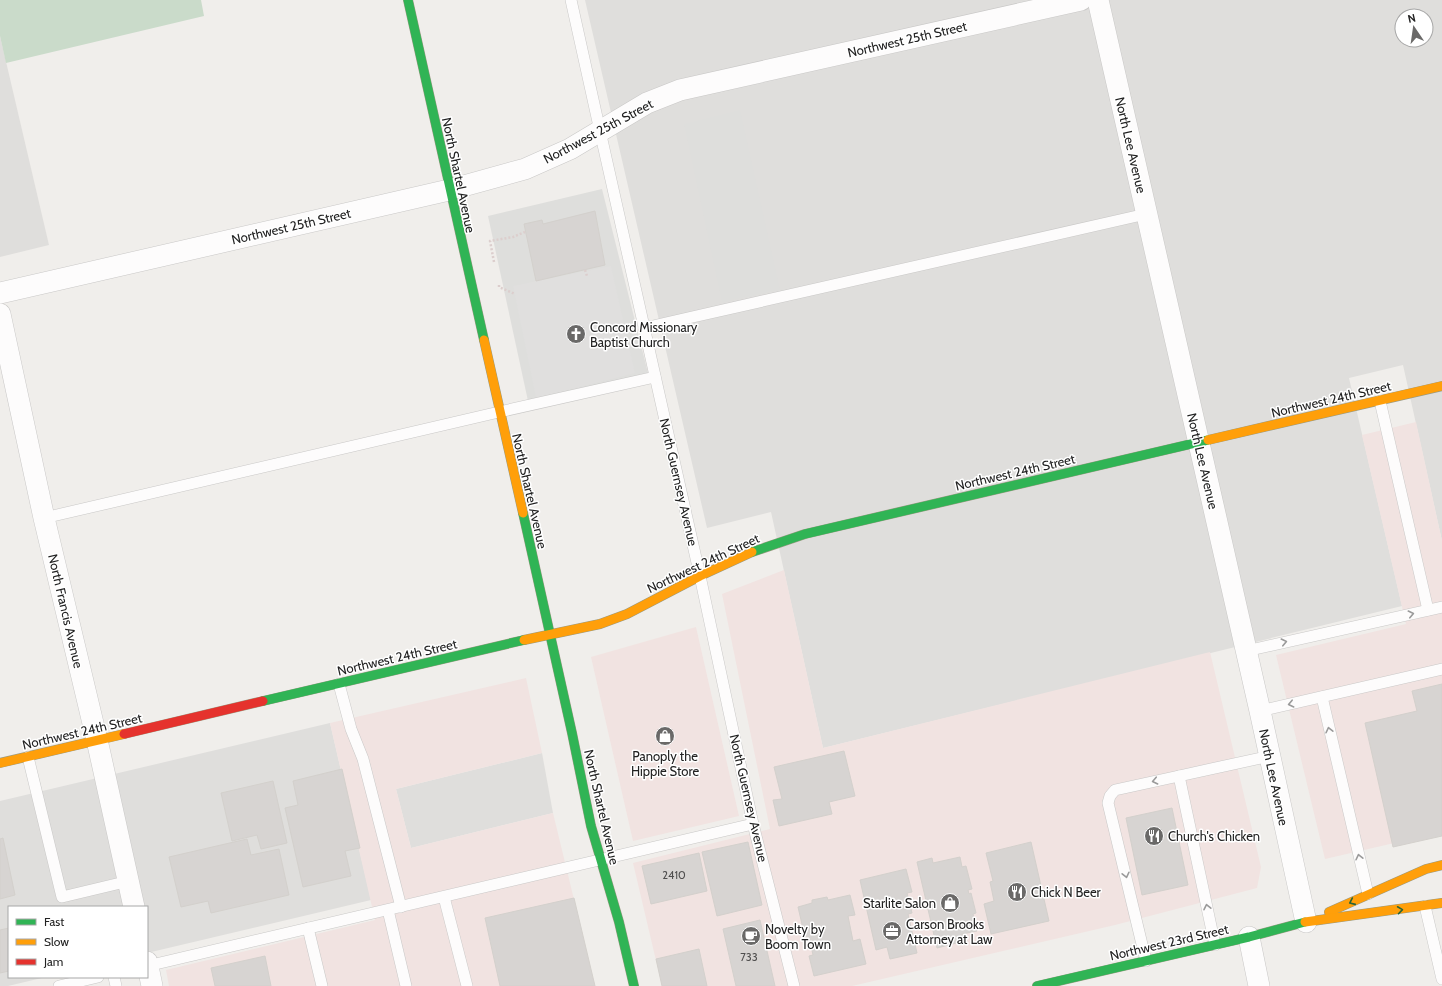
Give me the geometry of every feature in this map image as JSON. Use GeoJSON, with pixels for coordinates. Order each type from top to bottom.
{"type":"FeatureCollection","features":[{"type":"Feature","properties":{"kind":"street","name":"North Shartel Avenue"},"geometry":{"type":"LineString","coordinates":[[408,0],[449,190],[572,733],[591,826],[619,922],[634,986]]}},
{"type":"Feature","properties":{"kind":"street","name":"Northwest 25th Street"},"geometry":{"type":"LineString","coordinates":[[0,293],[449,190],[525,169],[570,149],[647,103],[680,90],[1081,0]]}},
{"type":"Feature","properties":{"kind":"street","name":"North Lee Avenue"},"geometry":{"type":"LineString","coordinates":[[1098,0],[1270,756],[1306,922]]}},
{"type":"Feature","properties":{"kind":"street","name":"North Francis Avenue"},"geometry":{"type":"LineString","coordinates":[[0,314],[44,518],[97,740],[134,906]]}},
{"type":"Feature","properties":{"kind":"street","name":"Northwest 24th Street"},"geometry":{"type":"LineString","coordinates":[[0,763],[549,634],[600,624],[627,614],[700,576],[755,551],[805,534],[1442,386]]}},
{"type":"Feature","properties":{"kind":"street","name":"Northwest 23rd Street"},"geometry":{"type":"LineString","coordinates":[[1306,922],[1426,869],[1442,865]]}},
{"type":"Feature","properties":{"kind":"street","name":"Northwest 23rd Street"},"geometry":{"type":"LineString","coordinates":[[1037,986],[1249,937],[1306,922],[1442,903]]}},
{"type":"Feature","properties":{"kind":"street"},"geometry":{"type":"LineString","coordinates":[[1249,937],[1259,986]]}},
{"type":"Feature","properties":{"kind":"street"},"geometry":{"type":"LineString","coordinates":[[148,969],[152,986]]}},
{"type":"Feature","properties":{"kind":"lane","name":"North Guernsey Avenue"},"geometry":{"type":"LineString","coordinates":[[572,0],[700,576],[753,824],[794,986]]}},
{"type":"Feature","properties":{"kind":"lane"},"geometry":{"type":"LineString","coordinates":[[644,328],[1146,214]]}},
{"type":"Feature","properties":{"kind":"lane"},"geometry":{"type":"LineString","coordinates":[[44,518],[655,377]]}},
{"type":"Feature","properties":{"kind":"lane"},"geometry":{"type":"LineString","coordinates":[[1380,401],[1428,610]]}},
{"type":"Feature","properties":{"kind":"lane"},"geometry":{"type":"LineString","coordinates":[[1246,651],[1442,607]]}},
{"type":"Feature","properties":{"kind":"lane"},"geometry":{"type":"LineString","coordinates":[[1260,712],[1442,669]]}},
{"type":"Feature","properties":{"kind":"lane"},"geometry":{"type":"LineString","coordinates":[[339,684],[351,729],[363,759],[401,907]]}},
{"type":"Feature","properties":{"kind":"lane"},"geometry":{"type":"LineString","coordinates":[[1322,697],[1368,894]]}},
{"type":"Feature","properties":{"kind":"lane"},"geometry":{"type":"LineString","coordinates":[[1146,961],[1108,803],[1110,796],[1115,790],[1270,756]]}},
{"type":"Feature","properties":{"kind":"lane"},"geometry":{"type":"LineString","coordinates":[[28,757],[62,897],[128,881]]}},
{"type":"Feature","properties":{"kind":"lane"},"geometry":{"type":"LineString","coordinates":[[1179,776],[1215,945]]}},
{"type":"Feature","properties":{"kind":"lane"},"geometry":{"type":"LineString","coordinates":[[148,965],[753,824]]}},
{"type":"Feature","properties":{"kind":"lane"},"geometry":{"type":"LineString","coordinates":[[444,897],[467,986]]}},
{"type":"Feature","properties":{"kind":"lane"},"geometry":{"type":"LineString","coordinates":[[1425,906],[1441,974]]}},
{"type":"Feature","properties":{"kind":"lane"},"geometry":{"type":"LineString","coordinates":[[388,910],[406,986]]}},
{"type":"Feature","properties":{"kind":"lane"},"geometry":{"type":"LineString","coordinates":[[308,928],[322,986]]}},
{"type":"Feature","properties":{"kind":"lane"},"geometry":{"type":"LineString","coordinates":[[59,986],[94,978]]}},
{"type":"Feature","properties":{"kind":"path"},"geometry":{"type":"LineString","coordinates":[[494,264],[490,241],[513,237],[525,232]]}},
{"type":"Feature","properties":{"kind":"path"},"geometry":{"type":"LineString","coordinates":[[586,270],[587,276]]}},
{"type":"Feature","properties":{"kind":"path"},"geometry":{"type":"LineString","coordinates":[[498,279],[499,287],[515,294]]}},
{"type":"Feature","properties":{"kind":"shaded area"},"geometry":{"type":"Polygon","coordinates":[[[585,0],[1442,0],[1442,541],[1403,365],[1349,378],[1402,606],[823,748],[771,512],[707,528],[585,0]]]}},
{"type":"Feature","properties":{"kind":"shaded area"},"geometry":{"type":"Polygon","coordinates":[[[0,36],[49,245],[0,257],[0,36]]]}},
{"type":"Feature","properties":{"kind":"shaded area","name":"Concord Missionary Baptist Church"},"geometry":{"type":"Polygon","coordinates":[[[740,110],[780,290],[722,302],[684,124],[740,110]]]}},
{"type":"Feature","properties":{"kind":"shaded area","name":"Concord Missionary Baptist Church"},"geometry":{"type":"Polygon","coordinates":[[[602,189],[648,373],[528,401],[488,216],[602,189]]]}},
{"type":"Feature","properties":{"kind":"shaded area"},"geometry":{"type":"Polygon","coordinates":[[[611,266],[635,373],[536,398],[513,286],[611,266]]]}},
{"type":"Feature","properties":{"kind":"shaded area"},"geometry":{"type":"Polygon","coordinates":[[[1416,422],[1442,541],[1442,832],[1325,859],[1276,655],[1406,624],[1362,435],[1416,422]]]}},
{"type":"Feature","properties":{"kind":"shaded area"},"geometry":{"type":"Polygon","coordinates":[[[784,570],[823,748],[1210,652],[1261,867],[1257,888],[1115,925],[852,986],[662,986],[633,863],[770,829],[722,594],[784,570]]]}},
{"type":"Feature","properties":{"kind":"shaded area","name":"Panoply the Hippie Store"},"geometry":{"type":"Polygon","coordinates":[[[696,627],[739,816],[633,841],[591,657],[696,627]]]}},
{"type":"Feature","properties":{"kind":"shaded area"},"geometry":{"type":"Polygon","coordinates":[[[526,678],[542,753],[396,789],[411,848],[553,813],[595,986],[169,986],[166,970],[375,920],[330,723],[526,678]]]}},
{"type":"Feature","properties":{"kind":"shaded area"},"geometry":{"type":"Polygon","coordinates":[[[330,723],[371,900],[148,953],[148,906],[8,906],[8,978],[42,978],[8,986],[0,986],[0,801],[330,723]]]}},
{"type":"Feature","properties":{"kind":"shaded area"},"geometry":{"type":"Polygon","coordinates":[[[542,753],[553,813],[411,848],[396,789],[542,753]]]}},
{"type":"Feature","properties":{"kind":"green space"},"geometry":{"type":"Polygon","coordinates":[[[0,0],[201,0],[204,16],[6,63],[0,36],[0,0]]]}},
{"type":"Feature","properties":{"kind":"building"},"geometry":{"type":"Polygon","coordinates":[[[595,211],[605,265],[536,281],[524,224],[542,220],[543,224],[595,211]]]}},
{"type":"Feature","properties":{"kind":"building"},"geometry":{"type":"Polygon","coordinates":[[[1442,684],[1442,836],[1393,847],[1365,723],[1417,711],[1412,691],[1442,684]]]}},
{"type":"Feature","properties":{"kind":"building"},"geometry":{"type":"Polygon","coordinates":[[[844,751],[855,796],[829,802],[832,814],[779,826],[773,800],[782,799],[774,767],[844,751]]]}},
{"type":"Feature","properties":{"kind":"building"},"geometry":{"type":"Polygon","coordinates":[[[342,769],[360,848],[345,851],[351,876],[303,887],[285,808],[298,805],[293,781],[342,769]]]}},
{"type":"Feature","properties":{"kind":"building"},"geometry":{"type":"Polygon","coordinates":[[[273,781],[287,843],[261,849],[257,835],[232,841],[221,793],[273,781]]]}},
{"type":"Feature","properties":{"kind":"building","name":"Church's Chicken"},"geometry":{"type":"Polygon","coordinates":[[[1172,808],[1188,885],[1142,895],[1126,818],[1172,808]]]}},
{"type":"Feature","properties":{"kind":"building"},"geometry":{"type":"Polygon","coordinates":[[[3,838],[15,895],[0,899],[0,839],[3,838]]]}},
{"type":"Feature","properties":{"kind":"building"},"geometry":{"type":"Polygon","coordinates":[[[247,839],[251,855],[279,849],[289,895],[211,913],[208,901],[181,907],[169,857],[247,839]]]}},
{"type":"Feature","properties":{"kind":"building"},"geometry":{"type":"Polygon","coordinates":[[[748,842],[762,905],[717,916],[702,852],[748,842]]]}},
{"type":"Feature","properties":{"kind":"building","name":"Chick N Beer"},"geometry":{"type":"Polygon","coordinates":[[[1031,842],[1049,921],[991,934],[984,904],[994,901],[990,882],[993,881],[986,853],[1031,842]]]}},
{"type":"Feature","properties":{"kind":"building"},"geometry":{"type":"Polygon","coordinates":[[[699,853],[707,891],[651,904],[642,866],[699,853]]]}},
{"type":"Feature","properties":{"kind":"building","name":"Starlite Salon"},"geometry":{"type":"Polygon","coordinates":[[[960,857],[962,867],[966,866],[972,889],[968,890],[969,894],[971,893],[976,913],[973,914],[977,931],[962,934],[964,941],[937,948],[917,862],[932,858],[933,863],[960,857]]]}},
{"type":"Feature","properties":{"kind":"building","name":"Carson Brooks Attorney at Law"},"geometry":{"type":"Polygon","coordinates":[[[906,869],[912,892],[907,893],[912,913],[908,914],[917,953],[890,959],[887,947],[876,950],[860,880],[906,869]]]}},
{"type":"Feature","properties":{"kind":"building"},"geometry":{"type":"Polygon","coordinates":[[[850,895],[855,915],[848,916],[853,941],[860,939],[866,964],[814,976],[809,956],[813,955],[809,937],[805,937],[798,907],[812,903],[812,900],[827,897],[828,900],[850,895]]]}},
{"type":"Feature","properties":{"kind":"building"},"geometry":{"type":"Polygon","coordinates":[[[574,898],[595,986],[500,986],[485,918],[574,898]]]}},
{"type":"Feature","properties":{"kind":"building"},"geometry":{"type":"Polygon","coordinates":[[[760,920],[775,986],[736,986],[723,929],[760,920]]]}},
{"type":"Feature","properties":{"kind":"building"},"geometry":{"type":"Polygon","coordinates":[[[8,928],[8,971],[0,973],[0,930],[8,928]]]}},
{"type":"Feature","properties":{"kind":"building"},"geometry":{"type":"Polygon","coordinates":[[[699,949],[707,986],[662,986],[656,959],[699,949]]]}},
{"type":"Feature","properties":{"kind":"building"},"geometry":{"type":"Polygon","coordinates":[[[265,956],[271,986],[215,986],[211,968],[265,956]]]}},
{"type":"Feature","properties":{"kind":"traffic: fast"},"geometry":{"type":"LineString","coordinates":[[408,0],[484,340]]}},
{"type":"Feature","properties":{"kind":"traffic: fast"},"geometry":{"type":"LineString","coordinates":[[752,552],[805,534],[1208,440]]}},
{"type":"Feature","properties":{"kind":"traffic: fast"},"geometry":{"type":"LineString","coordinates":[[523,513],[591,826],[619,922],[634,986]]}},
{"type":"Feature","properties":{"kind":"traffic: fast"},"geometry":{"type":"LineString","coordinates":[[263,701],[524,640]]}},
{"type":"Feature","properties":{"kind":"traffic: fast"},"geometry":{"type":"LineString","coordinates":[[1037,986],[1249,937],[1305,922]]}},
{"type":"Feature","properties":{"kind":"traffic: slow"},"geometry":{"type":"LineString","coordinates":[[484,340],[523,513]]}},
{"type":"Feature","properties":{"kind":"traffic: slow"},"geometry":{"type":"LineString","coordinates":[[1208,440],[1442,386]]}},
{"type":"Feature","properties":{"kind":"traffic: slow"},"geometry":{"type":"LineString","coordinates":[[524,640],[600,624],[627,614],[700,576],[752,552]]}},
{"type":"Feature","properties":{"kind":"traffic: slow"},"geometry":{"type":"LineString","coordinates":[[0,763],[124,734]]}},
{"type":"Feature","properties":{"kind":"traffic: slow"},"geometry":{"type":"LineString","coordinates":[[1329,912],[1426,869],[1442,865]]}},
{"type":"Feature","properties":{"kind":"traffic: slow"},"geometry":{"type":"LineString","coordinates":[[1305,922],[1442,903]]}},
{"type":"Feature","properties":{"kind":"traffic: jam"},"geometry":{"type":"LineString","coordinates":[[124,734],[263,701]]}},
{"type":"Feature","properties":{"kind":"place","name":"Concord Missionary Baptist Church"},"geometry":{"type":"Point","coordinates":[576,334]}},
{"type":"Feature","properties":{"kind":"place","name":"Panoply the Hippie Store"},"geometry":{"type":"Point","coordinates":[665,736]}},
{"type":"Feature","properties":{"kind":"place","name":"Church's Chicken"},"geometry":{"type":"Point","coordinates":[1154,836]}},
{"type":"Feature","properties":{"kind":"place","name":"Chick N Beer"},"geometry":{"type":"Point","coordinates":[1017,892]}},
{"type":"Feature","properties":{"kind":"place","name":"Starlite Salon"},"geometry":{"type":"Point","coordinates":[950,903]}},
{"type":"Feature","properties":{"kind":"place","name":"Carson Brooks Attorney at Law"},"geometry":{"type":"Point","coordinates":[892,931]}},
{"type":"Feature","properties":{"kind":"place","name":"Novelty by Boom Town"},"geometry":{"type":"Point","coordinates":[751,936]}}]}
